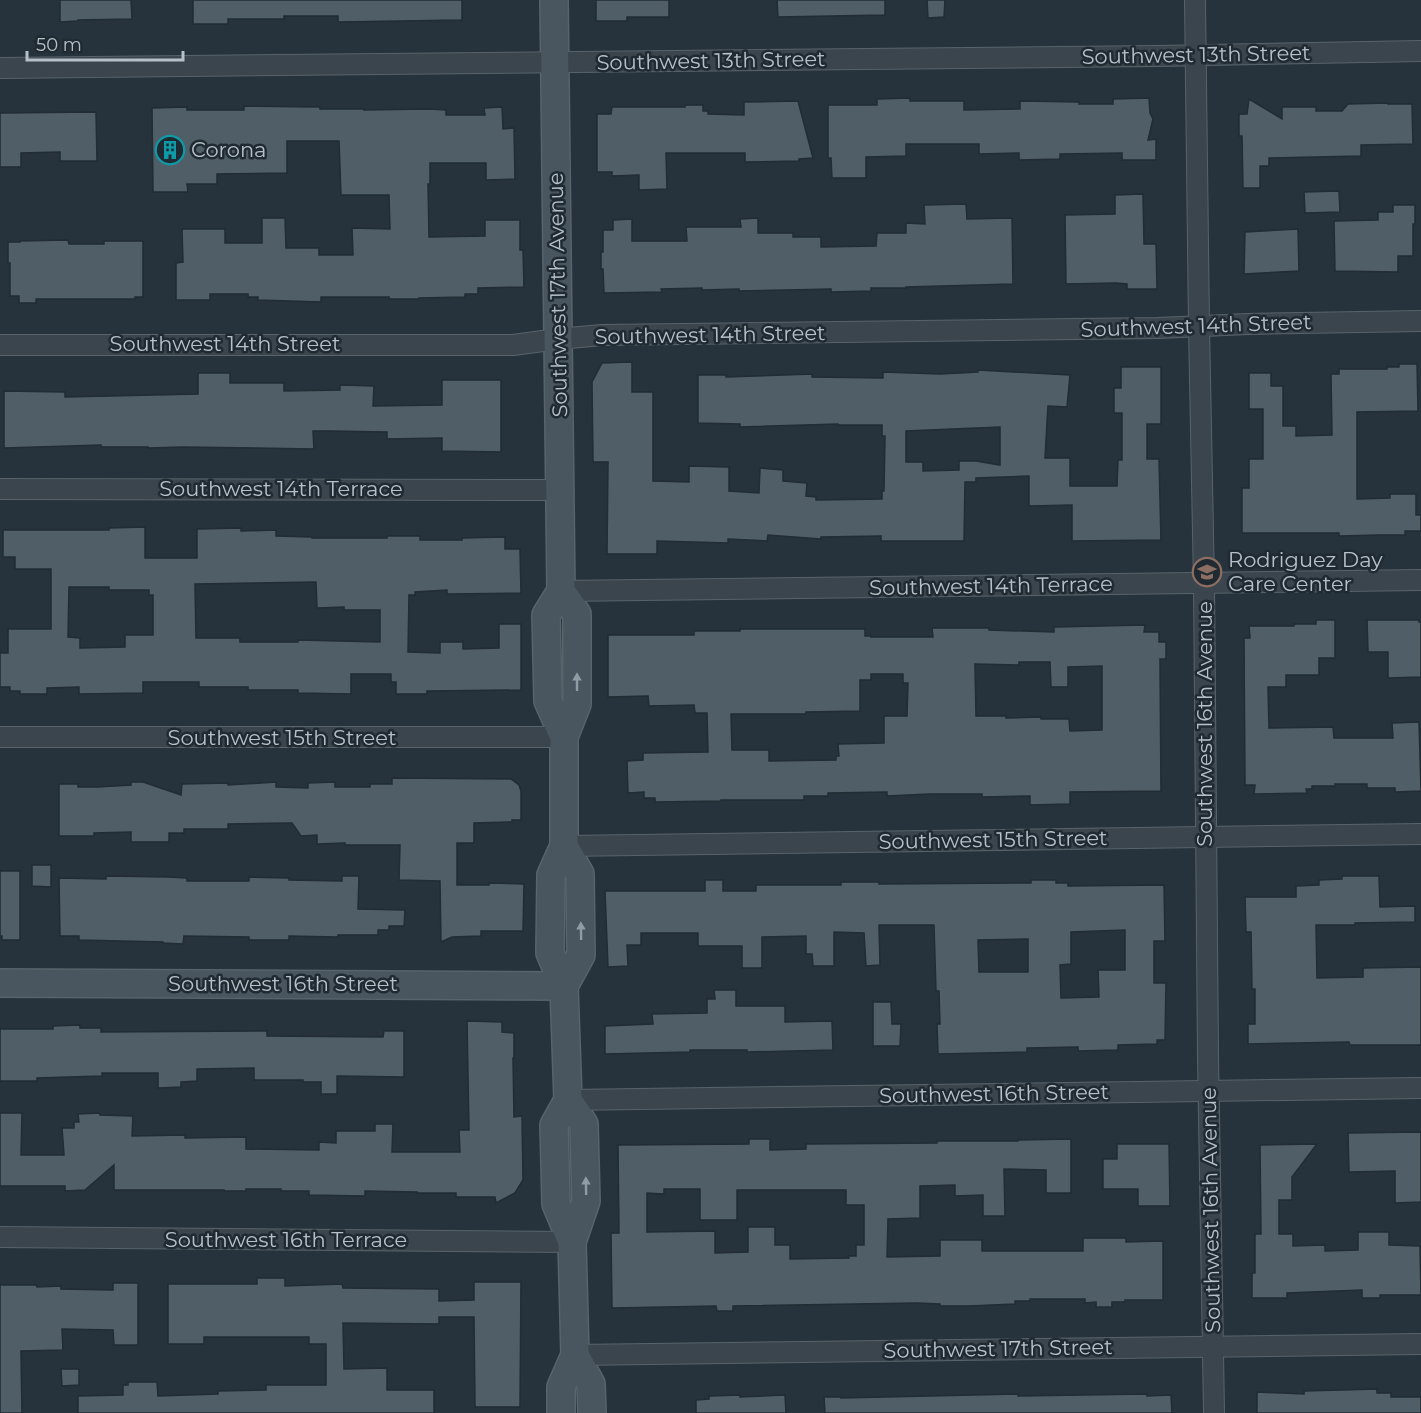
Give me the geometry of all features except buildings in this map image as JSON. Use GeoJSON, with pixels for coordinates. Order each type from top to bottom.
{"type":"FeatureCollection","features":[{"type":"Feature","properties":{"kind":"main road","name":"Southwest 17th Avenue"},"geometry":{"type":"LineString","coordinates":[[555,0],[561,591]]}},
{"type":"Feature","properties":{"kind":"main road"},"geometry":{"type":"LineString","coordinates":[[561,591],[546,615],[548,701],[564,737],[564,846],[551,875],[550,954],[564,986],[568,1100],[554,1125],[556,1204],[572,1242],[575,1355],[561,1387],[561,1413]]}},
{"type":"Feature","properties":{"kind":"main road","name":"Southwest 16th Street"},"geometry":{"type":"LineString","coordinates":[[1,982],[564,986]]}},
{"type":"Feature","properties":{"kind":"main road"},"geometry":{"type":"LineString","coordinates":[[575,1355],[591,1384],[592,1413]]}},
{"type":"Feature","properties":{"kind":"street","name":"Southwest 16th Avenue"},"geometry":{"type":"LineString","coordinates":[[1195,0],[1214,1413]]}},
{"type":"Feature","properties":{"kind":"street","name":"Southwest 13th Street"},"geometry":{"type":"LineString","coordinates":[[0,68],[599,63],[1421,51]]}},
{"type":"Feature","properties":{"kind":"street","name":"Southwest 14th Street"},"geometry":{"type":"LineString","coordinates":[[0,345],[513,345],[602,335],[1199,327],[1421,321]]}},
{"type":"Feature","properties":{"kind":"street","name":"Southwest 14th Terrace"},"geometry":{"type":"LineString","coordinates":[[0,489],[561,490]]}},
{"type":"Feature","properties":{"kind":"street","name":"Southwest 14th Terrace"},"geometry":{"type":"LineString","coordinates":[[561,591],[1421,580]]}},
{"type":"Feature","properties":{"kind":"street","name":"Southwest 15th Street"},"geometry":{"type":"LineString","coordinates":[[0,737],[564,737]]}},
{"type":"Feature","properties":{"kind":"street","name":"Southwest 15th Street"},"geometry":{"type":"LineString","coordinates":[[564,846],[1421,834]]}},
{"type":"Feature","properties":{"kind":"street","name":"Southwest 16th Street"},"geometry":{"type":"LineString","coordinates":[[568,1100],[1421,1088]]}},
{"type":"Feature","properties":{"kind":"street","name":"Southwest 16th Terrace"},"geometry":{"type":"LineString","coordinates":[[0,1237],[572,1242]]}},
{"type":"Feature","properties":{"kind":"street","name":"Southwest 17th Street"},"geometry":{"type":"LineString","coordinates":[[575,1355],[1421,1344]]}},
{"type":"Feature","properties":{"kind":"place","name":"Corona"},"geometry":{"type":"Point","coordinates":[170,150]}},
{"type":"Feature","properties":{"kind":"place","name":"Rodriguez Day Care Center"},"geometry":{"type":"Point","coordinates":[1207,572]}}]}
